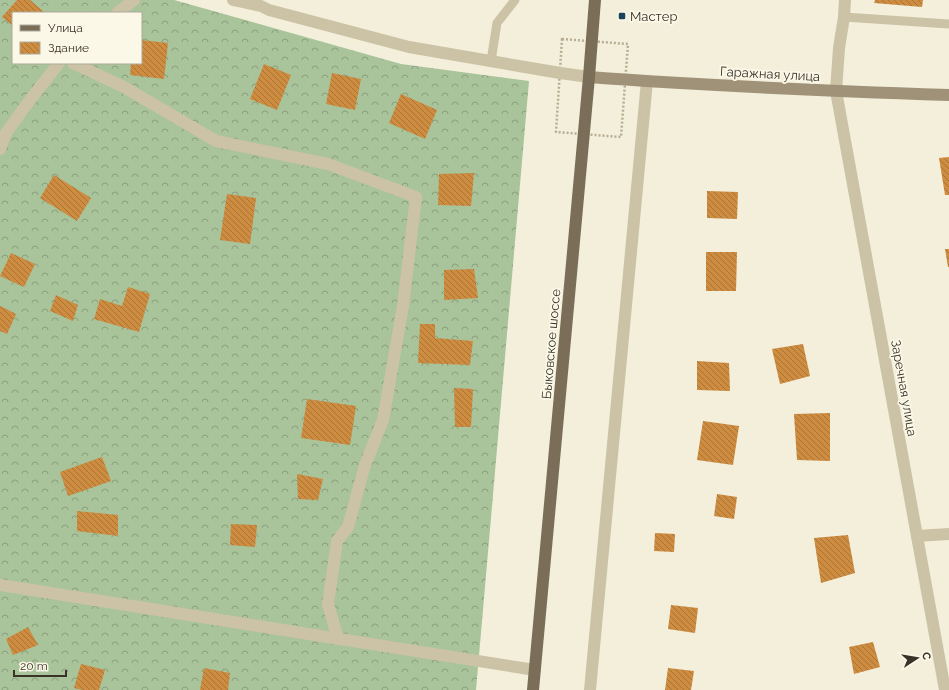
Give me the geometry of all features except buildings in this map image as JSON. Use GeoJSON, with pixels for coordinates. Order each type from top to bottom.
{"type":"FeatureCollection","features":[{"type":"Feature","properties":{"kind":"main road","name":"Быковское шоссе"},"geometry":{"type":"LineString","coordinates":[[533,690],[595,0]]}},
{"type":"Feature","properties":{"kind":"street"},"geometry":{"type":"LineString","coordinates":[[118,12],[134,0]]}},
{"type":"Feature","properties":{"kind":"street"},"geometry":{"type":"LineString","coordinates":[[233,0],[261,6],[270,5],[409,47],[589,77]]}},
{"type":"Feature","properties":{"kind":"street","name":"Заречная улица"},"geometry":{"type":"LineString","coordinates":[[845,0],[839,48],[836,92],[945,690]]}},
{"type":"Feature","properties":{"kind":"street"},"geometry":{"type":"LineString","coordinates":[[0,149],[6,133],[58,64]]}},
{"type":"Feature","properties":{"kind":"street"},"geometry":{"type":"LineString","coordinates":[[75,64],[124,87],[216,141],[328,164],[416,197],[403,306],[383,420],[365,465],[348,528],[337,541],[328,604],[338,639]]}},
{"type":"Feature","properties":{"kind":"street","name":"Гаражная улица"},"geometry":{"type":"LineString","coordinates":[[589,77],[836,92],[949,95]]}},
{"type":"Feature","properties":{"kind":"street"},"geometry":{"type":"LineString","coordinates":[[590,690],[647,81]]}},
{"type":"Feature","properties":{"kind":"street"},"geometry":{"type":"LineString","coordinates":[[917,536],[949,534]]}},
{"type":"Feature","properties":{"kind":"street"},"geometry":{"type":"LineString","coordinates":[[0,585],[535,670]]}},
{"type":"Feature","properties":{"kind":"lane"},"geometry":{"type":"LineString","coordinates":[[491,61],[497,23],[515,0]]}},
{"type":"Feature","properties":{"kind":"lane"},"geometry":{"type":"LineString","coordinates":[[844,17],[949,24]]}},
{"type":"Feature","properties":{"kind":"green space"},"geometry":{"type":"Polygon","coordinates":[[[0,0],[174,0],[401,64],[529,81],[476,690],[0,690],[0,0]]]}},
{"type":"Feature","properties":{"kind":"place","name":"Мастер"},"geometry":{"type":"Point","coordinates":[622,16]}}]}
